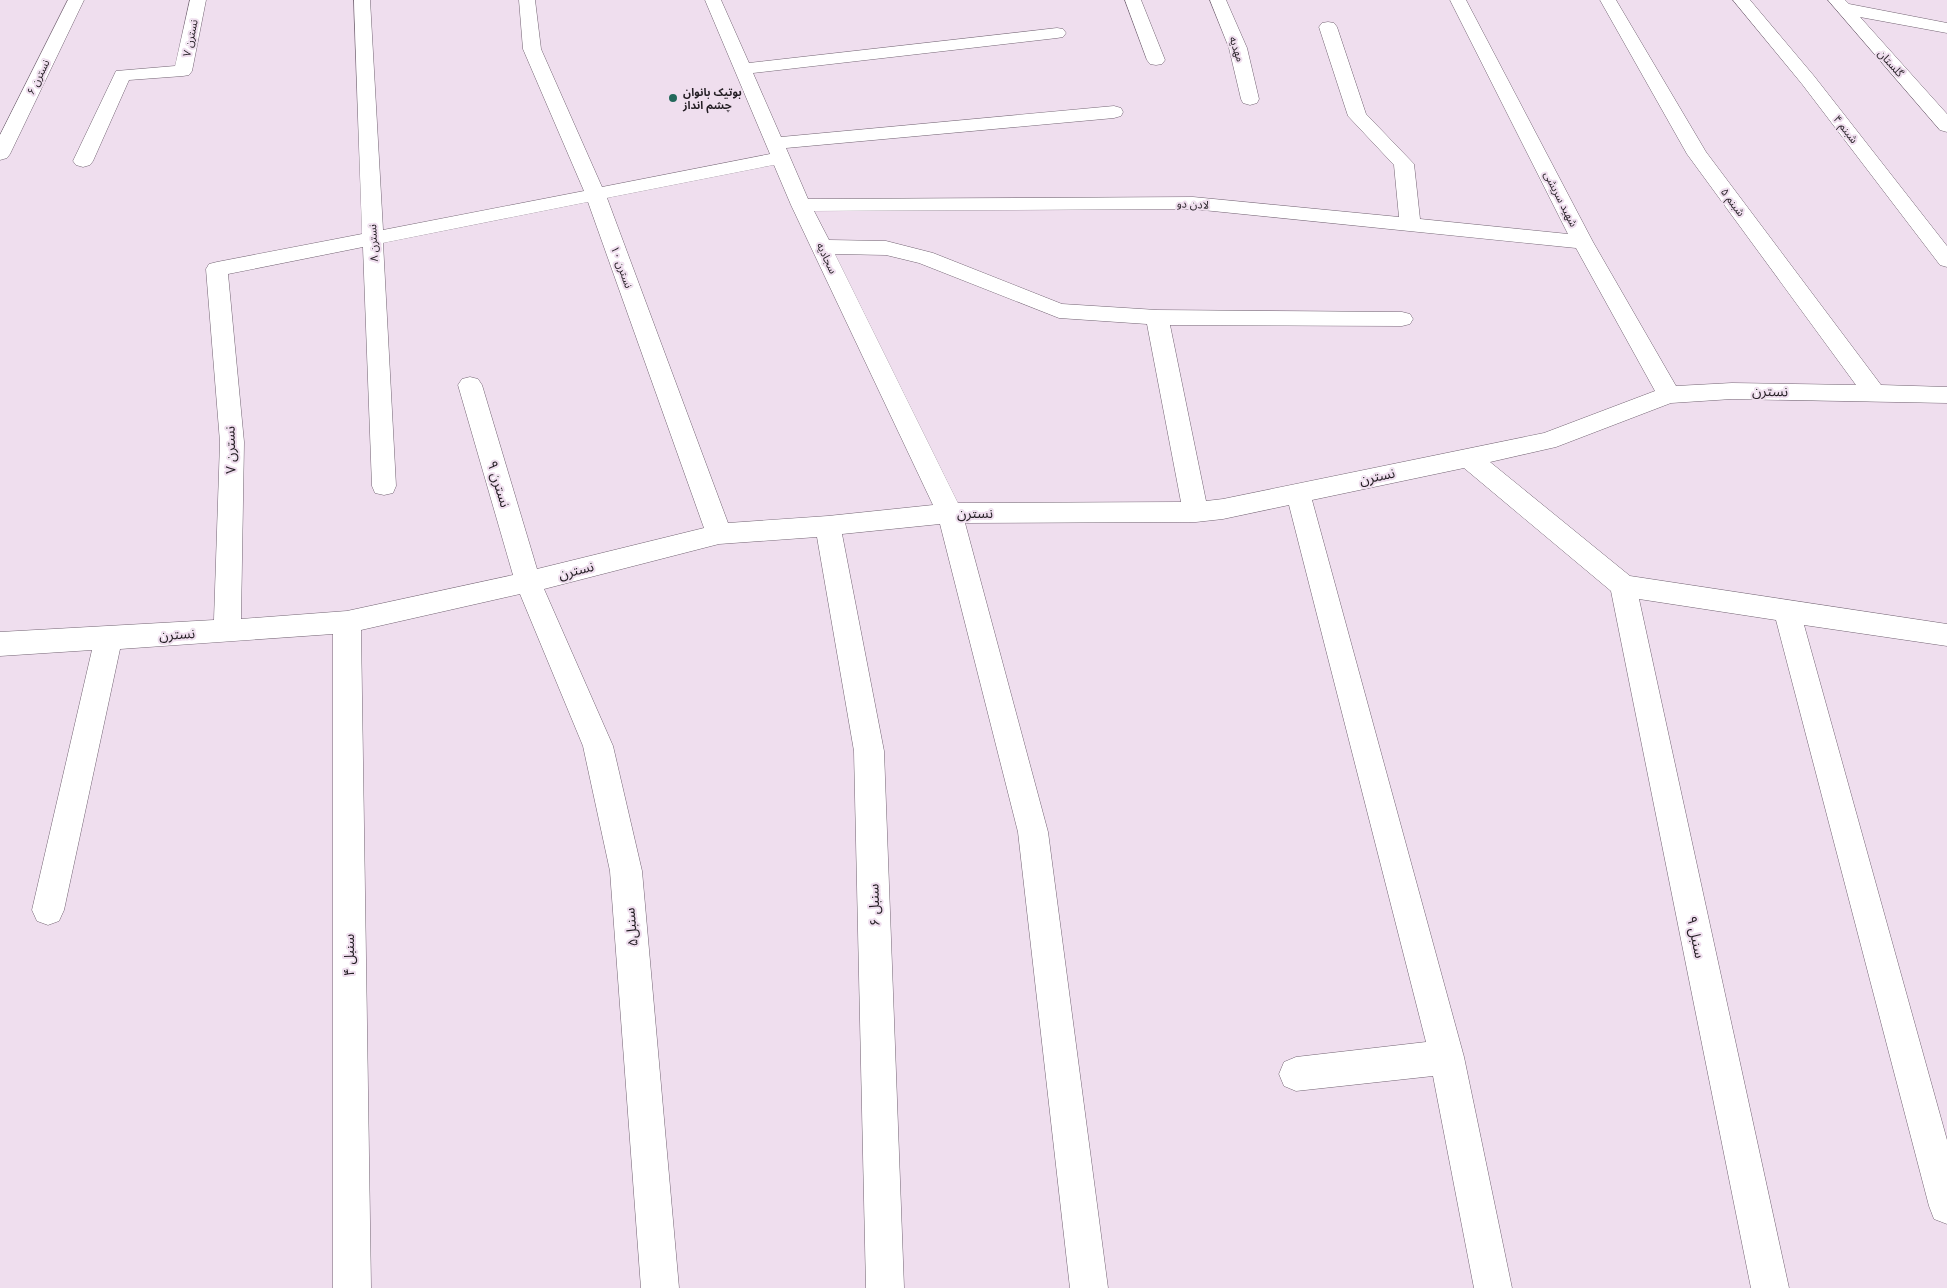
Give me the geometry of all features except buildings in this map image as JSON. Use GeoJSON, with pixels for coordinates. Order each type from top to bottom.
{"type":"FeatureCollection","features":[{"type":"Feature","properties":{"kind":"street","name":"نسترن ۶"},"geometry":{"type":"LineString","coordinates":[[0,154],[76,0]]}},
{"type":"Feature","properties":{"kind":"street","name":"نسترن ۷"},"geometry":{"type":"LineString","coordinates":[[83,161],[122,75],[183,71],[198,0]]}},
{"type":"Feature","properties":{"kind":"street","name":"نسترن ۸"},"geometry":{"type":"LineString","coordinates":[[362,0],[384,486]]}},
{"type":"Feature","properties":{"kind":"street","name":"نسترن ۱۰"},"geometry":{"type":"LineString","coordinates":[[526,0],[532,49],[596,195],[719,534]]}},
{"type":"Feature","properties":{"kind":"street","name":"سجادیه"},"geometry":{"type":"LineString","coordinates":[[713,0],[801,205],[950,513],[1033,832],[1089,1288]]}},
{"type":"Feature","properties":{"kind":"street"},"geometry":{"type":"LineString","coordinates":[[1133,0],[1156,60]]}},
{"type":"Feature","properties":{"kind":"street","name":"مهدیه"},"geometry":{"type":"LineString","coordinates":[[1218,0],[1238,48],[1250,99]]}},
{"type":"Feature","properties":{"kind":"street","name":"شهید سریشی"},"geometry":{"type":"LineString","coordinates":[[1458,0],[1583,242],[1669,395]]}},
{"type":"Feature","properties":{"kind":"street","name":"شبنم ۵"},"geometry":{"type":"LineString","coordinates":[[1608,0],[1697,154],[1875,394]]}},
{"type":"Feature","properties":{"kind":"street","name":"شبنم ۴"},"geometry":{"type":"LineString","coordinates":[[1741,0],[1808,80],[1947,260]]}},
{"type":"Feature","properties":{"kind":"street"},"geometry":{"type":"LineString","coordinates":[[1839,4],[1947,28]]}},
{"type":"Feature","properties":{"kind":"street","name":"گلستان"},"geometry":{"type":"LineString","coordinates":[[1839,4],[1947,126]]}},
{"type":"Feature","properties":{"kind":"street"},"geometry":{"type":"LineString","coordinates":[[1328,27],[1357,116],[1404,164],[1410,225]]}},
{"type":"Feature","properties":{"kind":"street"},"geometry":{"type":"LineString","coordinates":[[743,69],[1057,33]]}},
{"type":"Feature","properties":{"kind":"street"},"geometry":{"type":"LineString","coordinates":[[373,239],[596,195],[778,150],[1114,112]]}},
{"type":"Feature","properties":{"kind":"street","name":"لادن دو"},"geometry":{"type":"LineString","coordinates":[[801,205],[1193,203],[1583,242]]}},
{"type":"Feature","properties":{"kind":"street","name":"نسترن ۷"},"geometry":{"type":"LineString","coordinates":[[227,631],[232,442],[217,269],[373,239]]}},
{"type":"Feature","properties":{"kind":"street"},"geometry":{"type":"LineString","coordinates":[[822,247],[886,248],[926,258],[1059,311],[1157,317],[1402,319]]}},
{"type":"Feature","properties":{"kind":"street"},"geometry":{"type":"LineString","coordinates":[[1157,317],[1196,512]]}},
{"type":"Feature","properties":{"kind":"street","name":"نسترن ۹"},"geometry":{"type":"LineString","coordinates":[[470,385],[528,582]]}},
{"type":"Feature","properties":{"kind":"street","name":"نسترن"},"geometry":{"type":"LineString","coordinates":[[0,644],[347,622],[528,582],[719,534],[828,526],[950,513],[1196,512],[1223,509],[1547,440],[1669,395],[1732,391],[1875,394],[1945,398]]}},
{"type":"Feature","properties":{"kind":"street"},"geometry":{"type":"LineString","coordinates":[[1468,457],[1623,586],[1947,635]]}},
{"type":"Feature","properties":{"kind":"street"},"geometry":{"type":"LineString","coordinates":[[1298,493],[1447,1057],[1493,1288]]}},
{"type":"Feature","properties":{"kind":"street","name":"سنبل ۶"},"geometry":{"type":"LineString","coordinates":[[828,526],[869,751],[886,1288]]}},
{"type":"Feature","properties":{"kind":"street","name":"سنبل۵"},"geometry":{"type":"LineString","coordinates":[[528,582],[598,746],[626,871],[660,1288]]}},
{"type":"Feature","properties":{"kind":"street","name":"سنبل ۹"},"geometry":{"type":"LineString","coordinates":[[1623,586],[1770,1288]]}},
{"type":"Feature","properties":{"kind":"street"},"geometry":{"type":"LineString","coordinates":[[1788,611],[1947,1206]]}},
{"type":"Feature","properties":{"kind":"street","name":"سنبل ۴"},"geometry":{"type":"LineString","coordinates":[[347,622],[352,1288]]}},
{"type":"Feature","properties":{"kind":"street"},"geometry":{"type":"LineString","coordinates":[[48,910],[109,638]]}},
{"type":"Feature","properties":{"kind":"street"},"geometry":{"type":"LineString","coordinates":[[1296,1074],[1447,1057]]}},
{"type":"Feature","properties":{"kind":"place","name":"بوتیک بانوان چشم انداز"},"geometry":{"type":"Point","coordinates":[673,98]}}]}
